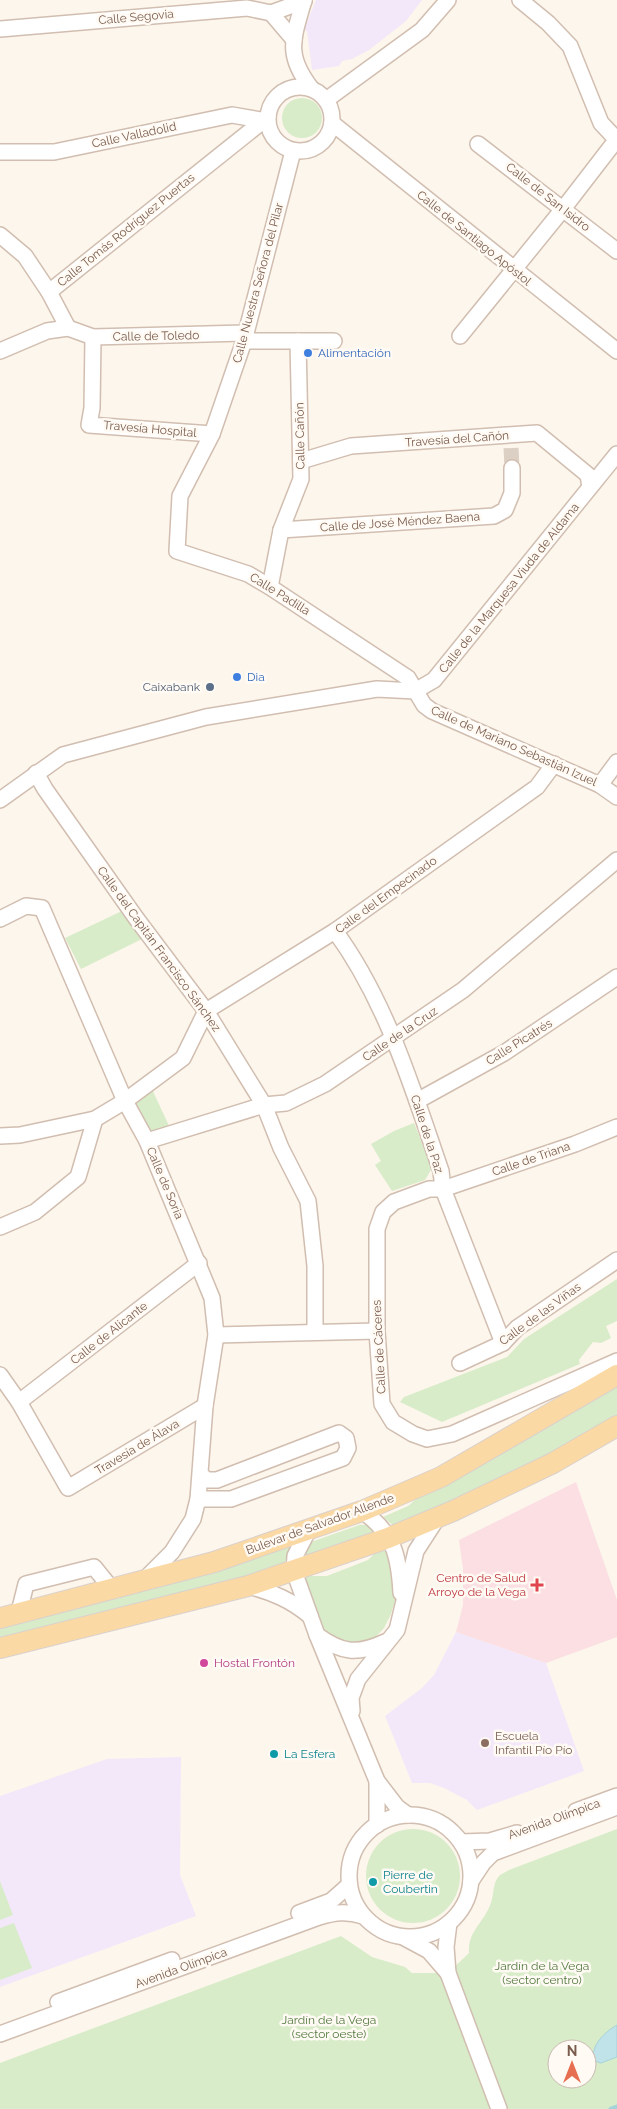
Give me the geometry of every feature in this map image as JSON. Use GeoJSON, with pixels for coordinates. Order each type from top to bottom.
{"type":"FeatureCollection","features":[{"type":"Feature","properties":{"kind":"main road","name":"Bulevar de Salvador Allende"},"geometry":{"type":"LineString","coordinates":[[0,1618],[214,1562],[362,1511],[441,1477],[617,1375]]}},
{"type":"Feature","properties":{"kind":"main road"},"geometry":{"type":"LineString","coordinates":[[0,1648],[248,1586],[388,1538],[438,1517],[553,1463],[617,1426]]}},
{"type":"Feature","properties":{"kind":"street"},"geometry":{"type":"LineString","coordinates":[[304,0],[294,40],[294,62],[298,72],[311,88],[326,100],[330,107],[332,123],[329,132],[316,147],[293,151],[280,143],[274,136],[267,120],[274,100],[282,92],[296,87],[311,88]]}},
{"type":"Feature","properties":{"kind":"street"},"geometry":{"type":"LineString","coordinates":[[294,40],[271,13],[304,0]]}},
{"type":"Feature","properties":{"kind":"street"},"geometry":{"type":"LineString","coordinates":[[326,100],[422,30],[448,0]]}},
{"type":"Feature","properties":{"kind":"street"},"geometry":{"type":"LineString","coordinates":[[460,336],[617,139],[601,123],[570,46],[548,23],[520,0]]}},
{"type":"Feature","properties":{"kind":"street","name":"Calle Segovia"},"geometry":{"type":"LineString","coordinates":[[0,29],[248,8],[271,13]]}},
{"type":"Feature","properties":{"kind":"street","name":"Calle Valladolid"},"geometry":{"type":"LineString","coordinates":[[0,152],[54,152],[232,115],[267,120]]}},
{"type":"Feature","properties":{"kind":"street","name":"Calle Tomás Rodríguez Puertas"},"geometry":{"type":"LineString","coordinates":[[68,328],[50,292],[267,120]]}},
{"type":"Feature","properties":{"kind":"street","name":"Calle de Santiago Apóstol"},"geometry":{"type":"LineString","coordinates":[[332,123],[513,270],[617,351]]}},
{"type":"Feature","properties":{"kind":"street","name":"Calle de San Isidro"},"geometry":{"type":"LineString","coordinates":[[478,144],[617,250]]}},
{"type":"Feature","properties":{"kind":"street","name":"Calle Nuestra Señora del Pilar"},"geometry":{"type":"LineString","coordinates":[[180,496],[212,434],[244,337],[293,151]]}},
{"type":"Feature","properties":{"kind":"street"},"geometry":{"type":"LineString","coordinates":[[0,235],[25,256],[50,292]]}},
{"type":"Feature","properties":{"kind":"street"},"geometry":{"type":"LineString","coordinates":[[0,351],[47,330],[68,328]]}},
{"type":"Feature","properties":{"kind":"street","name":"Calle de Toledo"},"geometry":{"type":"LineString","coordinates":[[68,328],[93,337],[244,337],[298,342],[334,341]]}},
{"type":"Feature","properties":{"kind":"street","name":"Travesía Hospital"},"geometry":{"type":"LineString","coordinates":[[93,337],[92,408],[89,425],[212,434]]}},
{"type":"Feature","properties":{"kind":"street","name":"Calle Cañón"},"geometry":{"type":"LineString","coordinates":[[270,587],[281,530],[301,479],[298,342]]}},
{"type":"Feature","properties":{"kind":"street","name":"Travesía del Cañón"},"geometry":{"type":"LineString","coordinates":[[300,461],[351,446],[510,442],[537,433],[588,475],[590,487]]}},
{"type":"Feature","properties":{"kind":"street","name":"Calle de la Marquesa Viuda de Aldama"},"geometry":{"type":"LineString","coordinates":[[415,691],[434,680],[617,454]]}},
{"type":"Feature","properties":{"kind":"street","name":"Calle de José Méndez Baena"},"geometry":{"type":"LineString","coordinates":[[281,530],[494,516],[505,510],[512,493],[512,468]]}},
{"type":"Feature","properties":{"kind":"street","name":"Calle Padilla"},"geometry":{"type":"LineString","coordinates":[[180,496],[177,551],[248,574],[400,672],[408,678],[415,691]]}},
{"type":"Feature","properties":{"kind":"street"},"geometry":{"type":"LineString","coordinates":[[0,800],[63,755],[206,717],[377,689],[415,691]]}},
{"type":"Feature","properties":{"kind":"street","name":"Calle de Mariano Sebastián Izuel"},"geometry":{"type":"LineString","coordinates":[[415,691],[424,705],[432,711],[600,785],[617,797]]}},
{"type":"Feature","properties":{"kind":"street"},"geometry":{"type":"LineString","coordinates":[[600,785],[617,762]]}},
{"type":"Feature","properties":{"kind":"street","name":"Calle del Empecinado"},"geometry":{"type":"LineString","coordinates":[[206,1011],[335,932],[537,787],[554,764]]}},
{"type":"Feature","properties":{"kind":"street","name":"Calle del Capitán Francisco Sánchez"},"geometry":{"type":"LineString","coordinates":[[36,773],[45,789],[125,902],[206,1011],[264,1105],[281,1148],[308,1201],[315,1266],[315,1331]]}},
{"type":"Feature","properties":{"kind":"street"},"geometry":{"type":"LineString","coordinates":[[614,862],[617,846]]}},
{"type":"Feature","properties":{"kind":"street","name":"Calle de la Cruz"},"geometry":{"type":"LineString","coordinates":[[147,1141],[264,1105],[286,1103],[325,1084],[463,990],[614,862]]}},
{"type":"Feature","properties":{"kind":"street","name":"Calle de Soria"},"geometry":{"type":"LineString","coordinates":[[0,919],[26,906],[42,908],[125,1101],[147,1141],[212,1298],[216,1335],[205,1406],[198,1499],[193,1519],[172,1552],[145,1580]]}},
{"type":"Feature","properties":{"kind":"street","name":"Calle de la Paz"},"geometry":{"type":"LineString","coordinates":[[335,932],[348,949],[372,992],[393,1039],[441,1171],[443,1189],[502,1343]]}},
{"type":"Feature","properties":{"kind":"street","name":"Calle Picatrés"},"geometry":{"type":"LineString","coordinates":[[417,1101],[504,1053],[617,977]]}},
{"type":"Feature","properties":{"kind":"street"},"geometry":{"type":"LineString","coordinates":[[0,1136],[20,1135],[95,1119],[125,1101],[183,1058],[206,1011]]}},
{"type":"Feature","properties":{"kind":"street"},"geometry":{"type":"LineString","coordinates":[[0,1227],[35,1212],[78,1177],[95,1119]]}},
{"type":"Feature","properties":{"kind":"street","name":"Calle de Triana"},"geometry":{"type":"LineString","coordinates":[[443,1189],[575,1144],[617,1127]]}},
{"type":"Feature","properties":{"kind":"street","name":"Calle de Cáceres"},"geometry":{"type":"LineString","coordinates":[[443,1189],[429,1189],[394,1202],[383,1212],[377,1229],[376,1331],[382,1404],[394,1422],[413,1434],[427,1439],[452,1434],[617,1361]]}},
{"type":"Feature","properties":{"kind":"street","name":"Calle de las Viñas"},"geometry":{"type":"LineString","coordinates":[[460,1362],[502,1343],[517,1328],[617,1260]]}},
{"type":"Feature","properties":{"kind":"street","name":"Calle de Alicante"},"geometry":{"type":"LineString","coordinates":[[19,1402],[199,1263]]}},
{"type":"Feature","properties":{"kind":"street"},"geometry":{"type":"LineString","coordinates":[[216,1335],[315,1331],[376,1331]]}},
{"type":"Feature","properties":{"kind":"street"},"geometry":{"type":"LineString","coordinates":[[0,1375],[19,1402]]}},
{"type":"Feature","properties":{"kind":"street","name":"Travesía de Álava"},"geometry":{"type":"LineString","coordinates":[[19,1402],[68,1488],[205,1406]]}},
{"type":"Feature","properties":{"kind":"street"},"geometry":{"type":"LineString","coordinates":[[198,1499],[230,1500],[343,1458],[348,1448],[346,1438],[339,1433],[217,1480],[207,1480],[201,1475]]}},
{"type":"Feature","properties":{"kind":"street"},"geometry":{"type":"LineString","coordinates":[[362,1511],[379,1523],[394,1549],[400,1569],[402,1616]]}},
{"type":"Feature","properties":{"kind":"street"},"geometry":{"type":"LineString","coordinates":[[353,1718],[351,1698],[358,1679],[397,1630],[402,1616],[416,1551],[438,1517]]}},
{"type":"Feature","properties":{"kind":"street"},"geometry":{"type":"LineString","coordinates":[[309,1529],[295,1556],[294,1571],[317,1635],[353,1718],[377,1781],[397,1807],[408,1816]]}},
{"type":"Feature","properties":{"kind":"street"},"geometry":{"type":"LineString","coordinates":[[248,1586],[285,1598],[310,1616]]}},
{"type":"Feature","properties":{"kind":"street"},"geometry":{"type":"LineString","coordinates":[[317,1635],[330,1644],[346,1650],[368,1650],[388,1640]]}},
{"type":"Feature","properties":{"kind":"street"},"geometry":{"type":"LineString","coordinates":[[377,1781],[377,1825]]}},
{"type":"Feature","properties":{"kind":"street","name":"Avenida Olímpica"},"geometry":{"type":"LineString","coordinates":[[461,1842],[490,1841],[506,1837],[617,1796]]}},
{"type":"Feature","properties":{"kind":"street","name":"Avenida Olímpica"},"geometry":{"type":"LineString","coordinates":[[471,1881],[483,1863],[493,1853],[617,1807]]}},
{"type":"Feature","properties":{"kind":"street"},"geometry":{"type":"LineString","coordinates":[[448,1973],[429,1951],[374,1925],[363,1916],[356,1905],[349,1884],[349,1872],[354,1852],[364,1836],[377,1825],[392,1818],[408,1816],[436,1821],[451,1831],[461,1842],[467,1853],[471,1881],[466,1900],[449,1924],[446,1947],[448,1973],[499,2109]]}},
{"type":"Feature","properties":{"kind":"street","name":"Avenida Olímpica"},"geometry":{"type":"LineString","coordinates":[[0,2025],[331,1901],[349,1884]]}},
{"type":"Feature","properties":{"kind":"street","name":"Avenida Olímpica"},"geometry":{"type":"LineString","coordinates":[[0,2034],[319,1917],[336,1912],[350,1912],[363,1916]]}},
{"type":"Feature","properties":{"kind":"street"},"geometry":{"type":"LineString","coordinates":[[402,1937],[424,1936],[449,1924]]}},
{"type":"Feature","properties":{"kind":"shaded area"},"geometry":{"type":"Polygon","coordinates":[[[316,0],[422,0],[406,21],[369,50],[352,59],[342,61],[339,66],[312,70],[307,31],[304,30],[316,0]]]}},
{"type":"Feature","properties":{"kind":"shaded area","name":"Centro de Salud Arroyo de la Vega"},"geometry":{"type":"Polygon","coordinates":[[[576,1482],[617,1600],[617,1637],[546,1663],[456,1632],[463,1605],[463,1569],[459,1540],[576,1482]]]}},
{"type":"Feature","properties":{"kind":"shaded area","name":"Escuela Infantil Pío Pío"},"geometry":{"type":"Polygon","coordinates":[[[456,1632],[546,1663],[584,1771],[477,1810],[467,1800],[444,1788],[430,1783],[412,1783],[385,1716],[422,1688],[434,1675],[456,1632]]]}},
{"type":"Feature","properties":{"kind":"shaded area"},"geometry":{"type":"Polygon","coordinates":[[[181,1757],[180,1875],[196,1916],[0,1987],[0,1796],[107,1759],[181,1757]]]}},
{"type":"Feature","properties":{"kind":"green space"},"geometry":{"type":"Polygon","coordinates":[[[306,98],[313,101],[319,107],[322,118],[321,126],[313,135],[306,138],[298,138],[291,135],[283,126],[282,114],[285,107],[294,99],[306,98]]]}},
{"type":"Feature","properties":{"kind":"green space"},"geometry":{"type":"Polygon","coordinates":[[[124,910],[142,939],[81,969],[65,938],[124,910]]]}},
{"type":"Feature","properties":{"kind":"green space"},"geometry":{"type":"Polygon","coordinates":[[[150,1085],[171,1130],[149,1138],[129,1102],[150,1085]]]}},
{"type":"Feature","properties":{"kind":"green space"},"geometry":{"type":"Polygon","coordinates":[[[414,1123],[432,1168],[425,1180],[392,1191],[375,1165],[381,1161],[371,1144],[394,1131],[414,1123]]]}},
{"type":"Feature","properties":{"kind":"green space"},"geometry":{"type":"Polygon","coordinates":[[[617,1279],[617,1321],[606,1326],[611,1338],[601,1343],[593,1342],[579,1360],[580,1364],[442,1422],[400,1402],[404,1397],[507,1357],[524,1339],[617,1279]]]}},
{"type":"Feature","properties":{"kind":"green space"},"geometry":{"type":"Polygon","coordinates":[[[617,1384],[617,1418],[534,1465],[395,1527],[383,1517],[408,1506],[430,1487],[617,1384]]]}},
{"type":"Feature","properties":{"kind":"green space"},"geometry":{"type":"Polygon","coordinates":[[[359,1525],[368,1526],[374,1533],[306,1560],[302,1556],[311,1542],[359,1525]]]}},
{"type":"Feature","properties":{"kind":"green space"},"geometry":{"type":"Polygon","coordinates":[[[293,1542],[283,1567],[0,1640],[0,1624],[293,1542]]]}},
{"type":"Feature","properties":{"kind":"green space"},"geometry":{"type":"Polygon","coordinates":[[[388,1548],[396,1597],[391,1614],[384,1628],[372,1641],[346,1646],[322,1630],[304,1579],[305,1576],[327,1576],[368,1560],[378,1550],[388,1548]]]}},
{"type":"Feature","properties":{"kind":"green space"},"geometry":{"type":"Polygon","coordinates":[[[413,1829],[431,1833],[446,1843],[456,1858],[460,1876],[456,1894],[446,1909],[431,1919],[413,1923],[395,1919],[380,1909],[370,1894],[366,1876],[370,1858],[380,1843],[395,1833],[413,1829]]]}},
{"type":"Feature","properties":{"kind":"green space","name":"Jardín de la Vega (sector oeste)"},"geometry":{"type":"Polygon","coordinates":[[[617,1829],[617,2109],[0,2109],[0,2063],[341,1936],[372,1957],[405,1967],[412,1973],[448,1973],[469,1953],[471,1938],[489,1907],[499,1876],[509,1870],[617,1829]]]}},
{"type":"Feature","properties":{"kind":"green space"},"geometry":{"type":"Polygon","coordinates":[[[0,1881],[13,1915],[0,1920],[0,1881]]]}},
{"type":"Feature","properties":{"kind":"green space"},"geometry":{"type":"Polygon","coordinates":[[[14,1923],[32,1968],[0,1980],[0,1928],[14,1923]]]}},
{"type":"Feature","properties":{"kind":"water"},"geometry":{"type":"Polygon","coordinates":[[[617,2025],[617,2057],[601,2063],[597,2062],[597,2043],[608,2031],[617,2025]]]}},
{"type":"Feature","properties":{"kind":"waterway"},"geometry":{"type":"LineString","coordinates":[[611,2109],[617,2107]]}},
{"type":"Feature","properties":{"kind":"tunnel"},"geometry":{"type":"LineString","coordinates":[[511,448],[512,468]]}},
{"type":"Feature","properties":{"kind":"place","name":"Alimentación"},"geometry":{"type":"Point","coordinates":[308,353]}},
{"type":"Feature","properties":{"kind":"place","name":"Dia"},"geometry":{"type":"Point","coordinates":[237,677]}},
{"type":"Feature","properties":{"kind":"place","name":"Caixabank"},"geometry":{"type":"Point","coordinates":[210,687]}},
{"type":"Feature","properties":{"kind":"place","name":"Centro de Salud Arroyo de la Vega"},"geometry":{"type":"Point","coordinates":[537,1585]}},
{"type":"Feature","properties":{"kind":"place","name":"Hostal Frontón"},"geometry":{"type":"Point","coordinates":[204,1663]}},
{"type":"Feature","properties":{"kind":"place","name":"Escuela Infantil Pío Pío"},"geometry":{"type":"Point","coordinates":[485,1743]}},
{"type":"Feature","properties":{"kind":"place","name":"La Esfera"},"geometry":{"type":"Point","coordinates":[274,1754]}},
{"type":"Feature","properties":{"kind":"place","name":"Pierre de Coubertin"},"geometry":{"type":"Point","coordinates":[373,1882]}},
{"type":"Feature","properties":{"kind":"park label","name":"Jardín de la Vega (sector centro)"},"geometry":{"type":"Point","coordinates":[542,1973]}}]}
